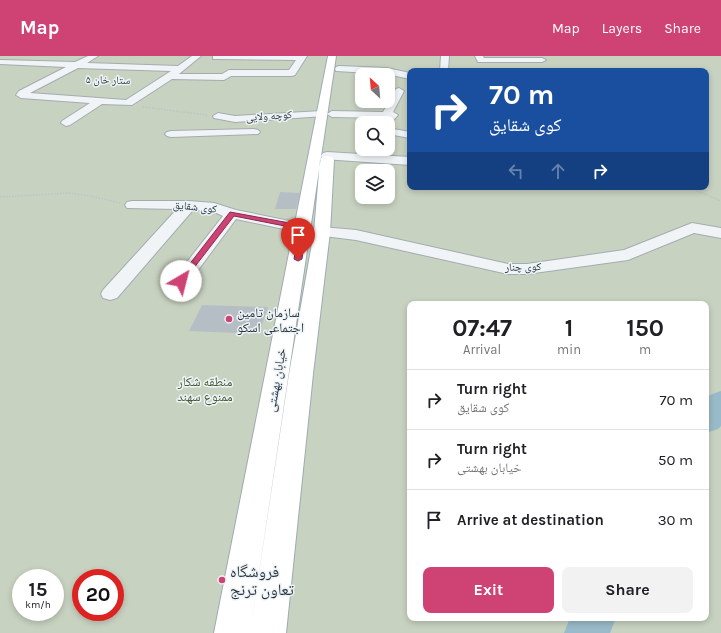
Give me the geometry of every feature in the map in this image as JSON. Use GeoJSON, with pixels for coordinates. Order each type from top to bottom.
{"type":"FeatureCollection","features":[{"type":"Feature","properties":{"kind":"main road","name":"خیابان بهشتی"},"geometry":{"type":"LineString","coordinates":[[268,633],[301,374],[313,230],[326,114],[337,60]]}},
{"type":"Feature","properties":{"kind":"main road","name":"خیابان بهشتی"},"geometry":{"type":"LineString","coordinates":[[232,633],[327,156],[326,114]]}},
{"type":"Feature","properties":{"kind":"street"},"geometry":{"type":"LineString","coordinates":[[94,56],[50,78],[22,93],[21,95],[128,103],[168,78],[183,66],[197,59]]}},
{"type":"Feature","properties":{"kind":"street"},"geometry":{"type":"LineString","coordinates":[[444,68],[445,56]]}},
{"type":"Feature","properties":{"kind":"street"},"geometry":{"type":"LineString","coordinates":[[479,56],[481,60],[542,60]]}},
{"type":"Feature","properties":{"kind":"street"},"geometry":{"type":"LineString","coordinates":[[179,57],[197,59]]}},
{"type":"Feature","properties":{"kind":"street"},"geometry":{"type":"LineString","coordinates":[[217,62],[228,57],[302,57]]}},
{"type":"Feature","properties":{"kind":"street"},"geometry":{"type":"LineString","coordinates":[[150,80],[168,78],[224,77],[229,73],[292,73],[302,57]]}},
{"type":"Feature","properties":{"kind":"street"},"geometry":{"type":"LineString","coordinates":[[337,60],[373,68]]}},
{"type":"Feature","properties":{"kind":"street"},"geometry":{"type":"LineString","coordinates":[[388,68],[390,61]]}},
{"type":"Feature","properties":{"kind":"street"},"geometry":{"type":"LineString","coordinates":[[0,62],[76,65],[183,66]]}},
{"type":"Feature","properties":{"kind":"street"},"geometry":{"type":"LineString","coordinates":[[217,62],[239,65]]}},
{"type":"Feature","properties":{"kind":"street"},"geometry":{"type":"LineString","coordinates":[[395,73],[407,75]]}},
{"type":"Feature","properties":{"kind":"street","name":"ستار خان ۵"},"geometry":{"type":"LineString","coordinates":[[28,77],[73,79]]}},
{"type":"Feature","properties":{"kind":"street"},"geometry":{"type":"LineString","coordinates":[[387,116],[399,91]]}},
{"type":"Feature","properties":{"kind":"street"},"geometry":{"type":"LineString","coordinates":[[66,123],[100,100]]}},
{"type":"Feature","properties":{"kind":"street","name":"کوچه ولایی"},"geometry":{"type":"LineString","coordinates":[[218,116],[235,119],[326,114],[355,116]]}},
{"type":"Feature","properties":{"kind":"street"},"geometry":{"type":"LineString","coordinates":[[227,132],[235,119]]}},
{"type":"Feature","properties":{"kind":"street"},"geometry":{"type":"LineString","coordinates":[[171,134],[254,132]]}},
{"type":"Feature","properties":{"kind":"street"},"geometry":{"type":"LineString","coordinates":[[327,156],[404,161],[406,139],[395,134]]}},
{"type":"Feature","properties":{"kind":"street","name":"کوی شقایق"},"geometry":{"type":"LineString","coordinates":[[132,205],[190,205],[214,208],[232,214],[313,230]]}},
{"type":"Feature","properties":{"kind":"street"},"geometry":{"type":"LineString","coordinates":[[110,294],[190,205]]}},
{"type":"Feature","properties":{"kind":"street"},"geometry":{"type":"LineString","coordinates":[[181,281],[232,214]]}},
{"type":"Feature","properties":{"kind":"street","name":"کوی چنار"},"geometry":{"type":"LineString","coordinates":[[313,230],[356,235],[508,270],[527,269],[628,255],[674,234],[692,228],[721,232]]}},
{"type":"Feature","properties":{"kind":"path"},"geometry":{"type":"LineString","coordinates":[[128,103],[132,106],[218,116]]}},
{"type":"Feature","properties":{"kind":"path"},"geometry":{"type":"LineString","coordinates":[[695,190],[721,201]]}},
{"type":"Feature","properties":{"kind":"path"},"geometry":{"type":"LineString","coordinates":[[0,197],[22,198],[63,193],[132,205]]}},
{"type":"Feature","properties":{"kind":"green space","name":"منطقه شکار ممنوع سهند"},"geometry":{"type":"Polygon","coordinates":[[[0,56],[721,56],[721,633],[0,633],[0,56]]]}},
{"type":"Feature","properties":{"kind":"building"},"geometry":{"type":"Polygon","coordinates":[[[280,192],[300,193],[296,209],[275,209],[280,192]]]}},
{"type":"Feature","properties":{"kind":"building","name":"سازمان تامین اجتماعی اسکو"},"geometry":{"type":"Polygon","coordinates":[[[202,305],[268,307],[259,334],[189,331],[202,305]]]}},
{"type":"Feature","properties":{"kind":"waterway"},"geometry":{"type":"LineString","coordinates":[[709,417],[721,404]]}},
{"type":"Feature","properties":{"kind":"waterway"},"geometry":{"type":"LineString","coordinates":[[587,633],[593,621]]}},
{"type":"Feature","properties":{"kind":"place","name":"سازمان تامین اجتماعی اسکو"},"geometry":{"type":"Point","coordinates":[229,319]}},
{"type":"Feature","properties":{"kind":"place","name":"فروشگاه تعاون ترنج"},"geometry":{"type":"Point","coordinates":[222,580]}},
{"type":"Feature","properties":{"kind":"route"},"geometry":{"type":"LineString","coordinates":[[181,281],[232,214],[303,228],[298,259]]}}]}
